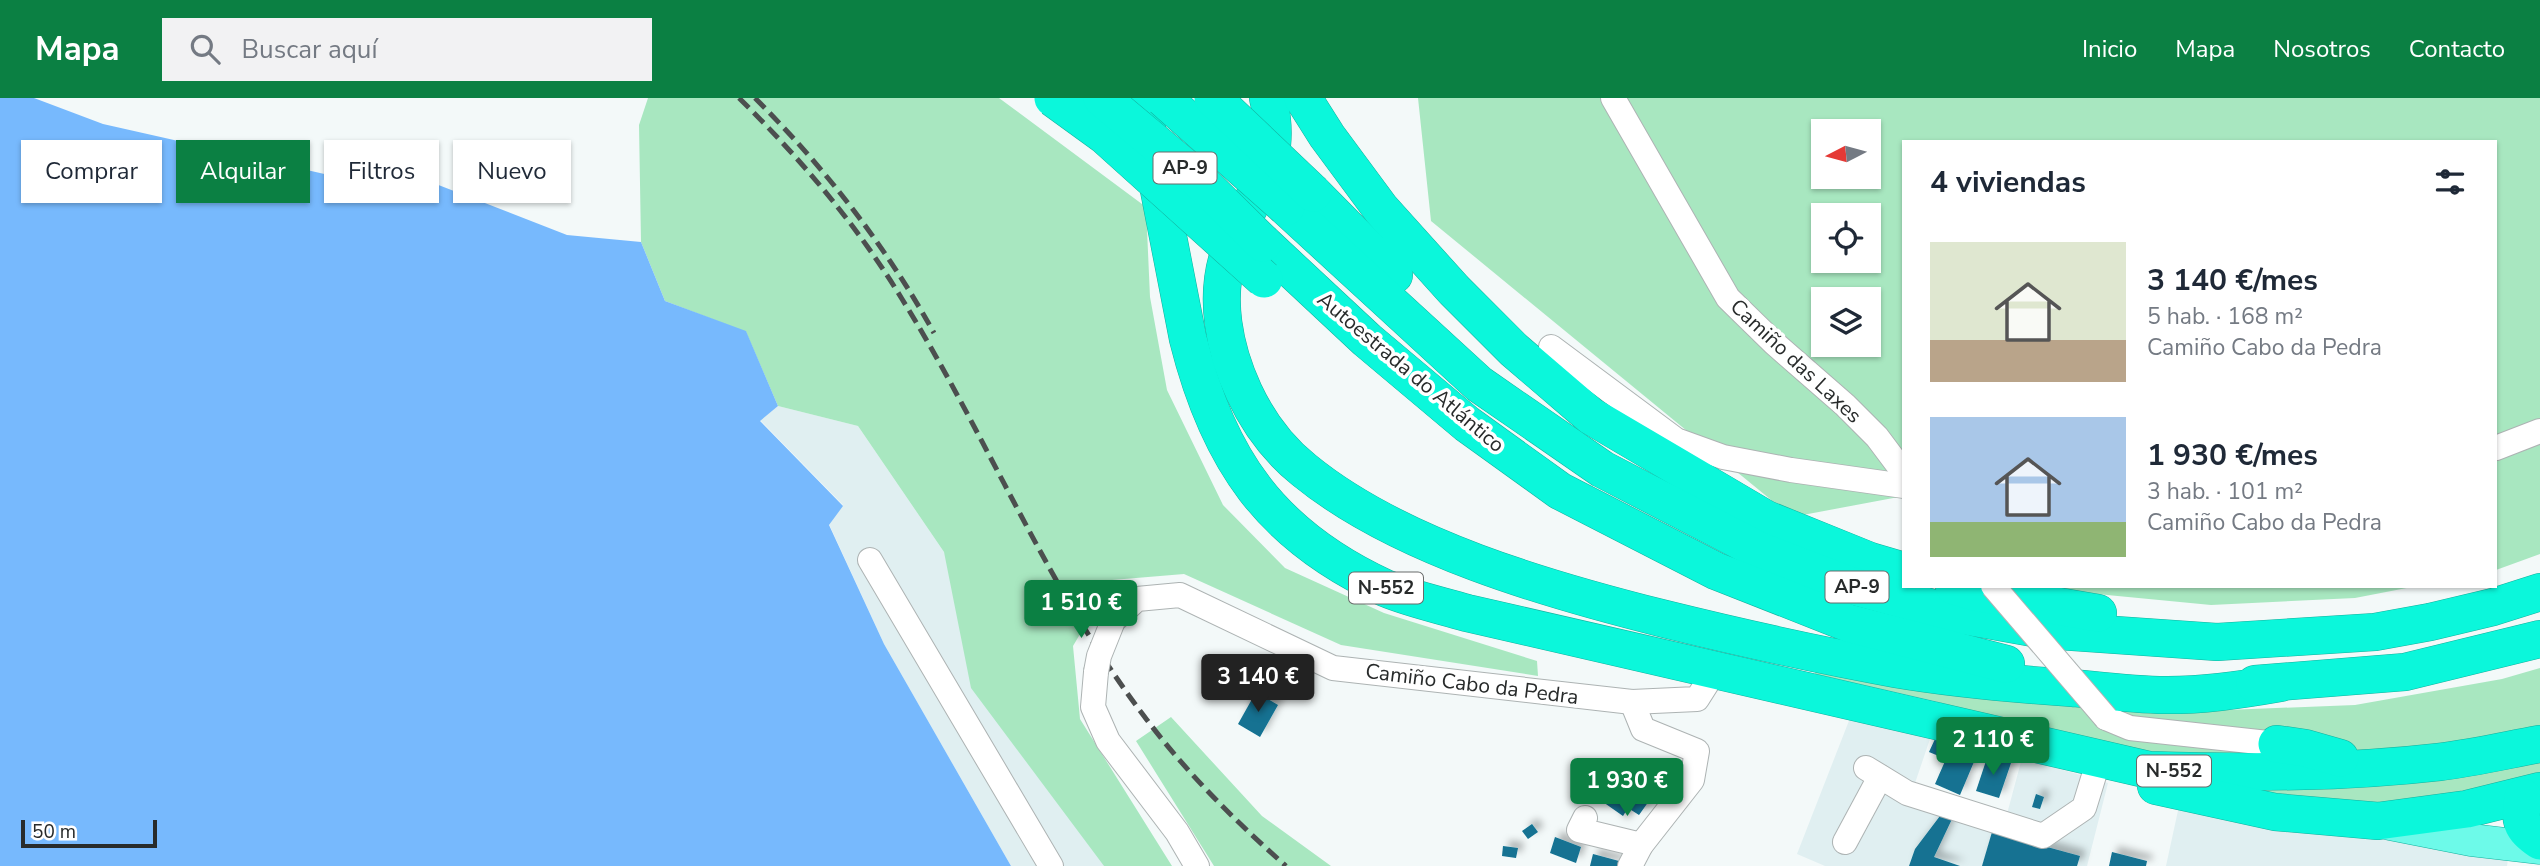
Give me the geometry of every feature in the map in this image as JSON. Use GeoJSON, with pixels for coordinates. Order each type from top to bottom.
{"type":"FeatureCollection","features":[{"type":"Feature","properties":{"kind":"highway"},"geometry":{"type":"LineString","coordinates":[[1053,98],[1104,135],[1362,363],[1506,470],[1609,534],[1688,576],[1763,607],[1849,623]]}},
{"type":"Feature","properties":{"kind":"highway","name":"Autoestrada do Atlántico"},"geometry":{"type":"LineString","coordinates":[[1102,98],[1195,176],[1367,340],[1467,424],[1560,491],[1716,571],[1849,623],[2049,674],[2169,685],[2280,683],[2405,672],[2540,639]]}},
{"type":"Feature","properties":{"kind":"highway","name":"N-552"},"geometry":{"type":"LineString","coordinates":[[1141,98],[1188,339],[1196,373],[1217,430],[1232,458],[1265,503],[1318,549],[1387,589],[1467,612],[2149,770],[2255,774],[2388,766],[2443,762],[2540,744]]}},
{"type":"Feature","properties":{"kind":"highway","name":"Autoestrada do Atlántico"},"geometry":{"type":"LineString","coordinates":[[1163,98],[1299,200],[1479,384],[1602,469],[1728,536],[1808,571],[1849,585],[1954,600],[2078,634],[2217,642],[2375,632],[2430,622],[2540,593]]}},
{"type":"Feature","properties":{"kind":"highway"},"geometry":{"type":"LineString","coordinates":[[1213,98],[1299,200]]}},
{"type":"Feature","properties":{"kind":"highway"},"geometry":{"type":"LineString","coordinates":[[1268,98],[1274,121],[1270,164],[1229,253],[1222,311],[1226,339],[1243,391],[1269,434],[1304,470],[1360,508],[1429,542],[1520,578],[1604,603],[1767,644],[1871,664],[1989,682],[2160,695],[2228,692],[2280,683]]}},
{"type":"Feature","properties":{"kind":"highway"},"geometry":{"type":"LineString","coordinates":[[1303,98],[1327,136],[1381,209],[1454,290],[1514,350],[1591,416],[1766,519],[1870,561],[1902,570]]}},
{"type":"Feature","properties":{"kind":"highway"},"geometry":{"type":"LineString","coordinates":[[2497,587],[2540,578]]}},
{"type":"Feature","properties":{"kind":"highway"},"geometry":{"type":"LineString","coordinates":[[1954,600],[1974,592],[2110,615],[2221,620],[2356,613],[2493,588]]}},
{"type":"Feature","properties":{"kind":"highway","name":"N-552"},"geometry":{"type":"LineString","coordinates":[[1947,725],[2183,793],[2262,809],[2361,820],[2466,809],[2532,794]]}},
{"type":"Feature","properties":{"kind":"highway"},"geometry":{"type":"LineString","coordinates":[[2277,744],[2388,766],[2374,784],[2361,820],[2311,771],[2277,744]]}},
{"type":"Feature","properties":{"kind":"highway"},"geometry":{"type":"LineString","coordinates":[[2443,762],[2466,809]]}},
{"type":"Feature","properties":{"kind":"highway"},"geometry":{"type":"LineString","coordinates":[[2532,794],[2520,818],[2526,832],[2540,844]]}},
{"type":"Feature","properties":{"kind":"main road"},"geometry":{"type":"LineString","coordinates":[[2466,809],[2492,833],[2540,844]]}},
{"type":"Feature","properties":{"kind":"main road"},"geometry":{"type":"LineString","coordinates":[[2361,820],[2471,840],[2540,844]]}},
{"type":"Feature","properties":{"kind":"street","name":"Camiño das Laxes"},"geometry":{"type":"LineString","coordinates":[[1613,98],[1728,298],[1774,343],[1845,405],[1877,437],[1902,470]]}},
{"type":"Feature","properties":{"kind":"street"},"geometry":{"type":"LineString","coordinates":[[1551,347],[1676,440],[1723,457],[1902,486]]}},
{"type":"Feature","properties":{"kind":"street"},"geometry":{"type":"LineString","coordinates":[[2497,448],[2540,431]]}},
{"type":"Feature","properties":{"kind":"street"},"geometry":{"type":"LineString","coordinates":[[1877,437],[1902,440]]}},
{"type":"Feature","properties":{"kind":"street"},"geometry":{"type":"LineString","coordinates":[[870,560],[1051,866]]}},
{"type":"Feature","properties":{"kind":"street"},"geometry":{"type":"LineString","coordinates":[[1995,588],[2106,718],[2130,728],[2277,744]]}},
{"type":"Feature","properties":{"kind":"street","name":"Camiño Cabo da Pedra"},"geometry":{"type":"LineString","coordinates":[[1197,866],[1177,832],[1108,741],[1093,707],[1099,656],[1113,621],[1137,599],[1180,596],[1334,668],[1632,702],[1697,699],[1716,670]]}},
{"type":"Feature","properties":{"kind":"street"},"geometry":{"type":"LineString","coordinates":[[1585,818],[1579,830],[1635,856],[1692,780],[1697,751],[1643,729],[1632,702]]}},
{"type":"Feature","properties":{"kind":"street"},"geometry":{"type":"LineString","coordinates":[[1845,842],[1873,773],[1907,793],[2043,836],[2084,808],[2096,769]]}},
{"type":"Feature","properties":{"kind":"shaded area"},"geometry":{"type":"Polygon","coordinates":[[[778,406],[858,426],[944,552],[1104,866],[1011,866],[884,644],[829,524],[843,505],[760,420],[778,406]]]}},
{"type":"Feature","properties":{"kind":"shaded area"},"geometry":{"type":"Polygon","coordinates":[[[1852,713],[1931,736],[1913,789],[2007,814],[2022,758],[2108,783],[2087,866],[1825,866],[1797,854],[1852,713]]]}},
{"type":"Feature","properties":{"kind":"shaded area"},"geometry":{"type":"Polygon","coordinates":[[[2179,806],[2508,859],[2507,866],[2166,866],[2179,806]]]}},
{"type":"Feature","properties":{"kind":"green space"},"geometry":{"type":"Polygon","coordinates":[[[648,98],[999,98],[1146,207],[1150,297],[1167,390],[1223,505],[1285,568],[1384,613],[1537,661],[1538,676],[1341,645],[1184,574],[1112,580],[1073,646],[1080,719],[1172,866],[1104,866],[971,688],[944,552],[858,426],[778,406],[746,332],[665,301],[641,242],[639,125],[648,98]]]}},
{"type":"Feature","properties":{"kind":"green space"},"geometry":{"type":"Polygon","coordinates":[[[1418,98],[2540,98],[2540,554],[2497,570],[2497,140],[1902,140],[1902,496],[1792,517],[1431,221],[1418,98]]]}},
{"type":"Feature","properties":{"kind":"green space"},"geometry":{"type":"Polygon","coordinates":[[[2035,588],[2407,588],[2355,598],[2211,605],[2035,588]]]}},
{"type":"Feature","properties":{"kind":"green space"},"geometry":{"type":"Polygon","coordinates":[[[1817,667],[2122,708],[2227,710],[2355,705],[2502,679],[2540,668],[2540,782],[2406,805],[2299,803],[1934,701],[1815,674],[1817,667]]]}},
{"type":"Feature","properties":{"kind":"green space"},"geometry":{"type":"Polygon","coordinates":[[[1171,717],[1262,816],[1331,866],[1214,866],[1136,741],[1171,717]]]}},
{"type":"Feature","properties":{"kind":"water"},"geometry":{"type":"Polygon","coordinates":[[[0,98],[34,98],[103,124],[176,140],[176,203],[310,203],[310,171],[324,174],[324,203],[439,203],[439,185],[453,191],[453,203],[485,203],[567,235],[641,242],[665,301],[746,331],[778,406],[760,421],[843,506],[829,525],[884,644],[1011,866],[0,866],[0,98]]]}},
{"type":"Feature","properties":{"kind":"building"},"geometry":{"type":"Polygon","coordinates":[[[1256,692],[1278,705],[1260,737],[1238,724],[1256,692]]]}},
{"type":"Feature","properties":{"kind":"building"},"geometry":{"type":"Polygon","coordinates":[[[1935,739],[1976,757],[1960,795],[1935,784],[1946,759],[1929,752],[1935,739]]]}},
{"type":"Feature","properties":{"kind":"building"},"geometry":{"type":"Polygon","coordinates":[[[1988,755],[2011,763],[1999,798],[1976,791],[1988,755]]]}},
{"type":"Feature","properties":{"kind":"building"},"geometry":{"type":"Polygon","coordinates":[[[1618,778],[1649,801],[1639,815],[1628,808],[1623,816],[1593,795],[1602,782],[1610,788],[1618,778]]]}},
{"type":"Feature","properties":{"kind":"building"},"geometry":{"type":"Polygon","coordinates":[[[2036,794],[2044,797],[2040,809],[2032,807],[2036,794]]]}},
{"type":"Feature","properties":{"kind":"building"},"geometry":{"type":"Polygon","coordinates":[[[1943,812],[1952,819],[1934,857],[1960,866],[1909,866],[1915,849],[1943,812]]]}},
{"type":"Feature","properties":{"kind":"building"},"geometry":{"type":"Polygon","coordinates":[[[1532,824],[1538,832],[1528,839],[1522,831],[1532,824]]]}},
{"type":"Feature","properties":{"kind":"building"},"geometry":{"type":"Polygon","coordinates":[[[1992,832],[2080,856],[2077,866],[1982,866],[1992,832]]]}},
{"type":"Feature","properties":{"kind":"building"},"geometry":{"type":"Polygon","coordinates":[[[1555,837],[1581,847],[1576,863],[1550,853],[1555,837]]]}},
{"type":"Feature","properties":{"kind":"building"},"geometry":{"type":"Polygon","coordinates":[[[1503,846],[1518,848],[1516,858],[1502,856],[1503,846]]]}},
{"type":"Feature","properties":{"kind":"building"},"geometry":{"type":"Polygon","coordinates":[[[2112,852],[2147,861],[2146,866],[2109,866],[2112,852]]]}},
{"type":"Feature","properties":{"kind":"building"},"geometry":{"type":"Polygon","coordinates":[[[1593,854],[1619,861],[1618,866],[1590,866],[1593,854]]]}},
{"type":"Feature","properties":{"kind":"railway"},"geometry":{"type":"LineString","coordinates":[[739,98],[827,193],[885,272],[962,403],[1047,564],[1109,667],[1176,756],[1211,794],[1286,866]]}},
{"type":"Feature","properties":{"kind":"railway"},"geometry":{"type":"LineString","coordinates":[[755,98],[806,152],[853,209],[896,269],[934,333]]}}]}
